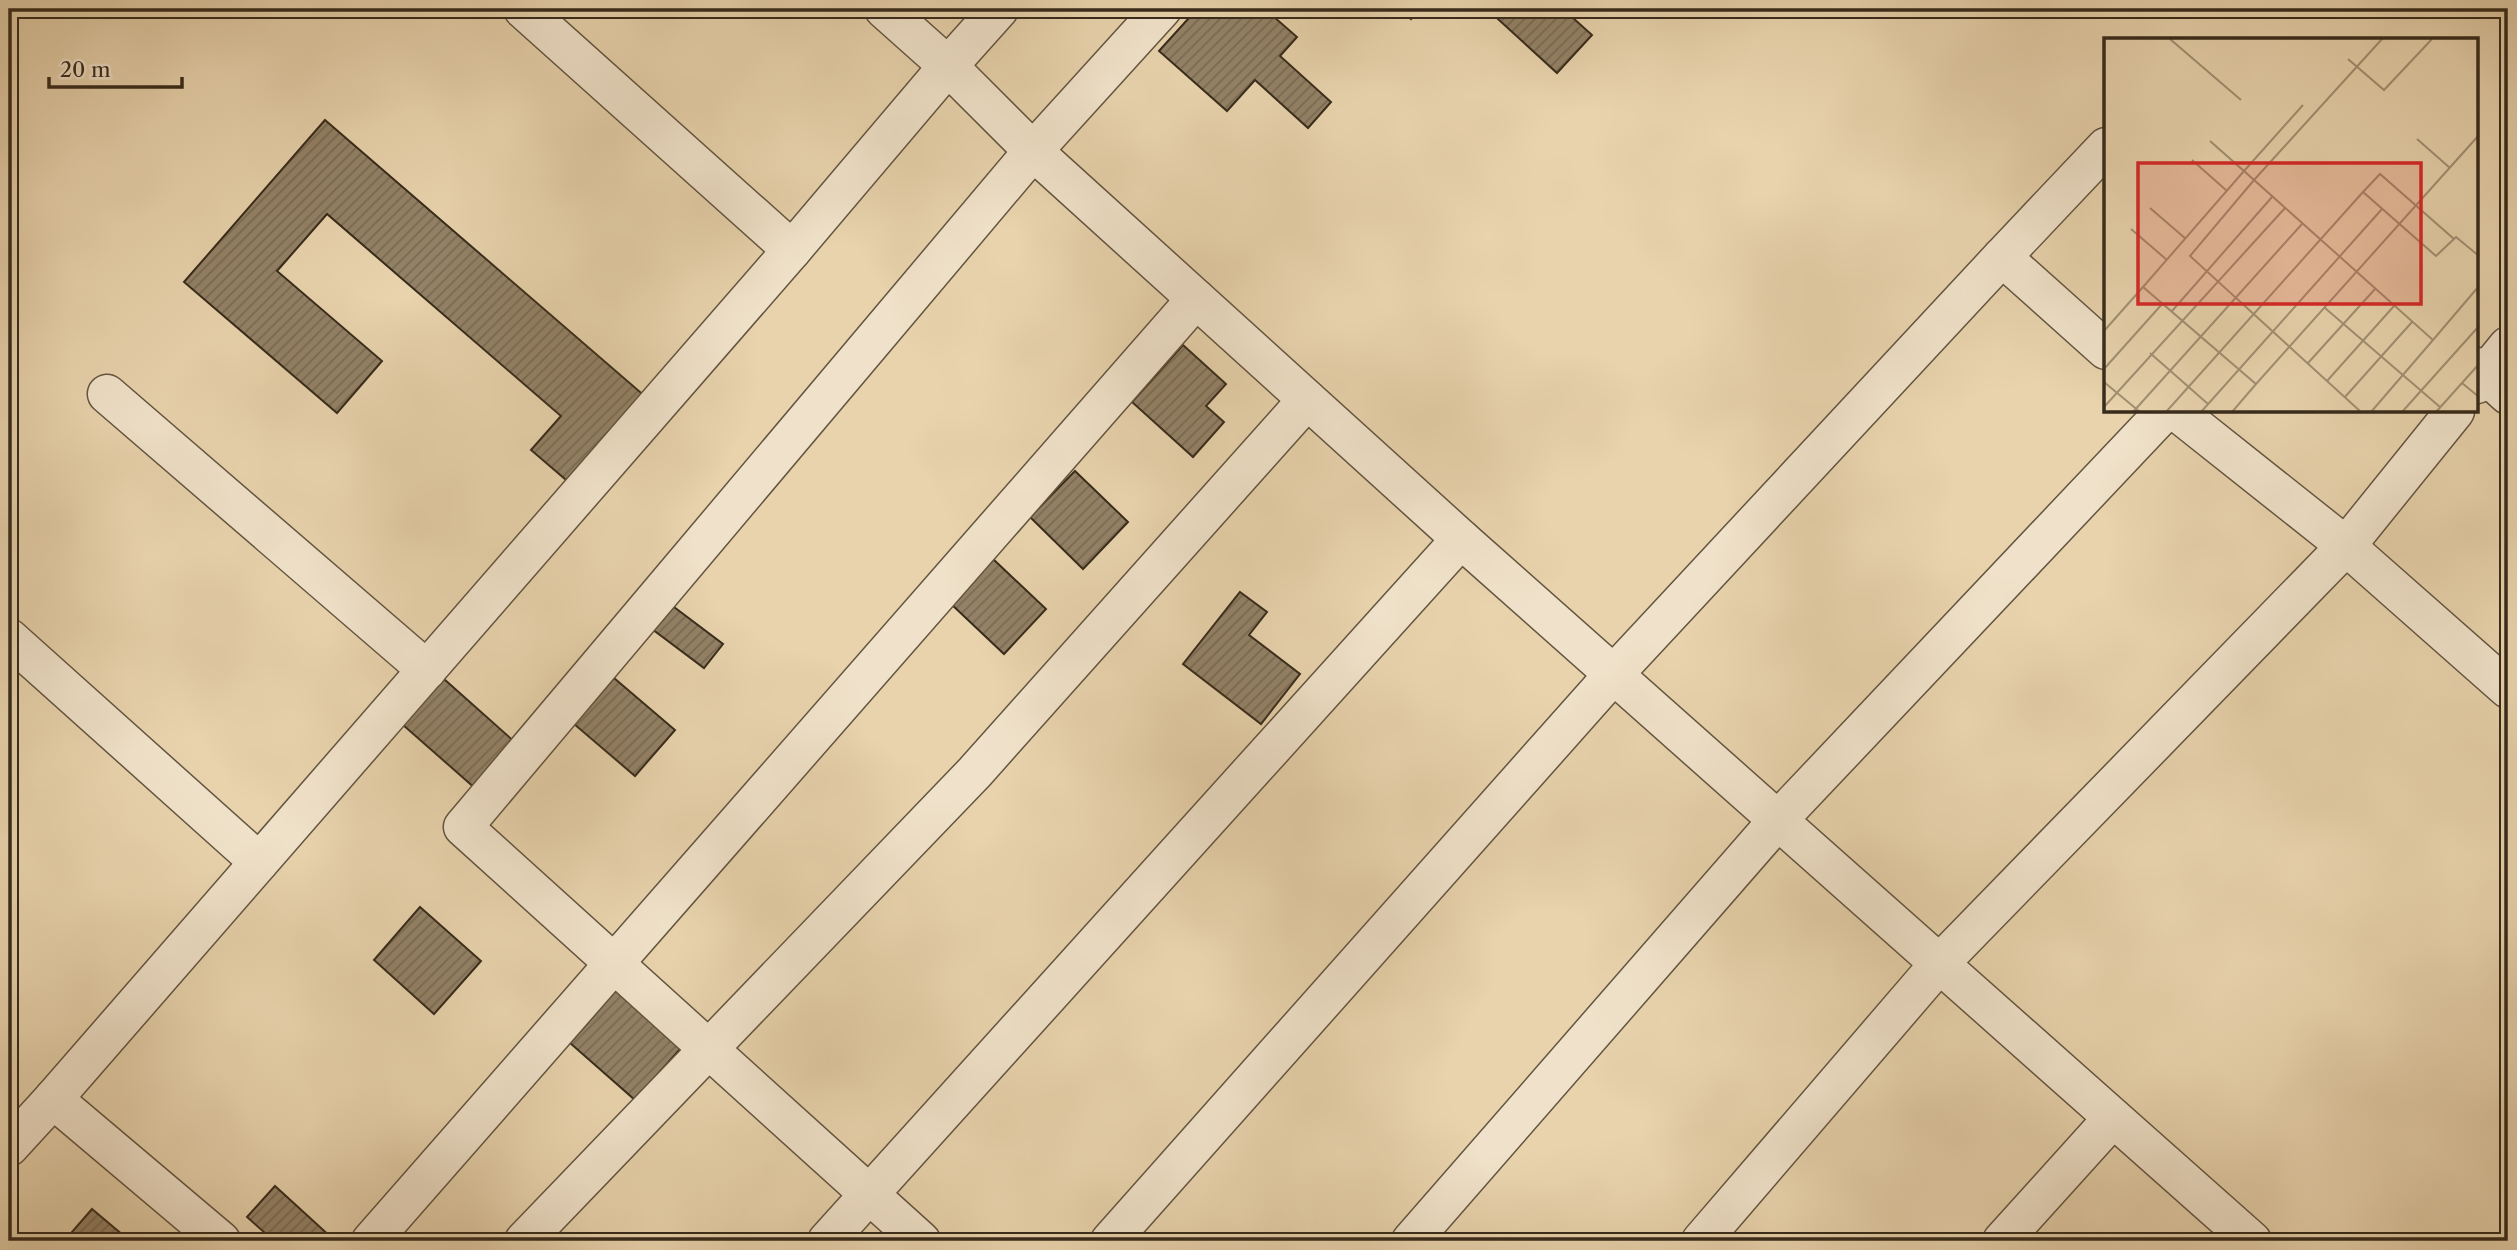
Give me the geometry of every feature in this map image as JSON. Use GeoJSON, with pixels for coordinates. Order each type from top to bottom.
{"type":"FeatureCollection","features":[{"type":"Feature","properties":{"kind":"street"},"geometry":{"type":"LineString","coordinates":[[523,9],[792,250]]}},
{"type":"Feature","properties":{"kind":"street"},"geometry":{"type":"LineString","coordinates":[[884,9],[948,66],[1033,151],[1461,539],[2252,1241]]}},
{"type":"Feature","properties":{"kind":"street"},"geometry":{"type":"LineString","coordinates":[[9,1147],[427,670],[999,9]]}},
{"type":"Feature","properties":{"kind":"street"},"geometry":{"type":"LineString","coordinates":[[921,1241],[463,827],[1033,151],[1162,9]]}},
{"type":"Feature","properties":{"kind":"street"},"geometry":{"type":"LineString","coordinates":[[1110,1241],[1613,675],[2104,149]]}},
{"type":"Feature","properties":{"kind":"street"},"geometry":{"type":"LineString","coordinates":[[2001,257],[2104,348]]}},
{"type":"Feature","properties":{"kind":"street"},"geometry":{"type":"LineString","coordinates":[[371,1241],[1196,299]]}},
{"type":"Feature","properties":{"kind":"street"},"geometry":{"type":"LineString","coordinates":[[107,394],[427,670]]}},
{"type":"Feature","properties":{"kind":"street"},"geometry":{"type":"LineString","coordinates":[[524,1241],[975,772],[1307,400]]}},
{"type":"Feature","properties":{"kind":"street"},"geometry":{"type":"LineString","coordinates":[[1411,1241],[1778,820],[2163,413]]}},
{"type":"Feature","properties":{"kind":"street"},"geometry":{"type":"LineString","coordinates":[[2179,413],[2346,546],[2508,690]]}},
{"type":"Feature","properties":{"kind":"street"},"geometry":{"type":"LineString","coordinates":[[1701,1241],[1939,964],[2346,546],[2453,413]]}},
{"type":"Feature","properties":{"kind":"street"},"geometry":{"type":"LineString","coordinates":[[827,1241],[1461,539]]}},
{"type":"Feature","properties":{"kind":"street"},"geometry":{"type":"LineString","coordinates":[[9,638],[259,862]]}},
{"type":"Feature","properties":{"kind":"street"},"geometry":{"type":"LineString","coordinates":[[53,1099],[221,1241]]}},
{"type":"Feature","properties":{"kind":"street"},"geometry":{"type":"LineString","coordinates":[[2001,1241],[2113,1118]]}},
{"type":"Feature","properties":{"kind":"building"},"geometry":{"type":"Polygon","coordinates":[[[1197,9],[1281,9],[1274,17],[1297,37],[1280,56],[1331,102],[1308,128],[1255,80],[1227,111],[1159,51],[1197,9]]]}},
{"type":"Feature","properties":{"kind":"building"},"geometry":{"type":"Polygon","coordinates":[[[1400,9],[1421,9],[1411,19],[1400,9]]]}},
{"type":"Feature","properties":{"kind":"building"},"geometry":{"type":"Polygon","coordinates":[[[1487,9],[1563,9],[1592,35],[1557,73],[1487,9]]]}},
{"type":"Feature","properties":{"kind":"building"},"geometry":{"type":"Polygon","coordinates":[[[325,120],[647,398],[572,485],[531,450],[561,416],[327,214],[277,271],[382,361],[337,413],[184,282],[325,120]]]}},
{"type":"Feature","properties":{"kind":"building"},"geometry":{"type":"Polygon","coordinates":[[[1183,345],[1226,384],[1206,406],[1224,422],[1193,457],[1132,402],[1183,345]]]}},
{"type":"Feature","properties":{"kind":"building"},"geometry":{"type":"Polygon","coordinates":[[[1075,471],[1128,522],[1083,569],[1030,517],[1075,471]]]}},
{"type":"Feature","properties":{"kind":"building"},"geometry":{"type":"Polygon","coordinates":[[[992,558],[1046,609],[1004,654],[950,603],[992,558]]]}},
{"type":"Feature","properties":{"kind":"building"},"geometry":{"type":"Polygon","coordinates":[[[1240,592],[1267,612],[1249,635],[1300,674],[1261,724],[1183,664],[1240,592]]]}},
{"type":"Feature","properties":{"kind":"building"},"geometry":{"type":"Polygon","coordinates":[[[670,604],[723,644],[704,668],[652,629],[670,604]]]}},
{"type":"Feature","properties":{"kind":"building"},"geometry":{"type":"Polygon","coordinates":[[[614,678],[675,730],[635,776],[574,724],[614,678]]]}},
{"type":"Feature","properties":{"kind":"building"},"geometry":{"type":"Polygon","coordinates":[[[444,679],[517,744],[476,789],[403,725],[444,679]]]}},
{"type":"Feature","properties":{"kind":"building"},"geometry":{"type":"Polygon","coordinates":[[[420,907],[481,961],[434,1014],[374,960],[420,907]]]}},
{"type":"Feature","properties":{"kind":"building"},"geometry":{"type":"Polygon","coordinates":[[[623,982],[688,1040],[635,1100],[570,1043],[623,982]]]}},
{"type":"Feature","properties":{"kind":"building"},"geometry":{"type":"Polygon","coordinates":[[[275,1186],[332,1238],[329,1241],[274,1241],[247,1217],[275,1186]]]}},
{"type":"Feature","properties":{"kind":"building"},"geometry":{"type":"Polygon","coordinates":[[[92,1209],[130,1241],[65,1240],[92,1209]]]}}]}
